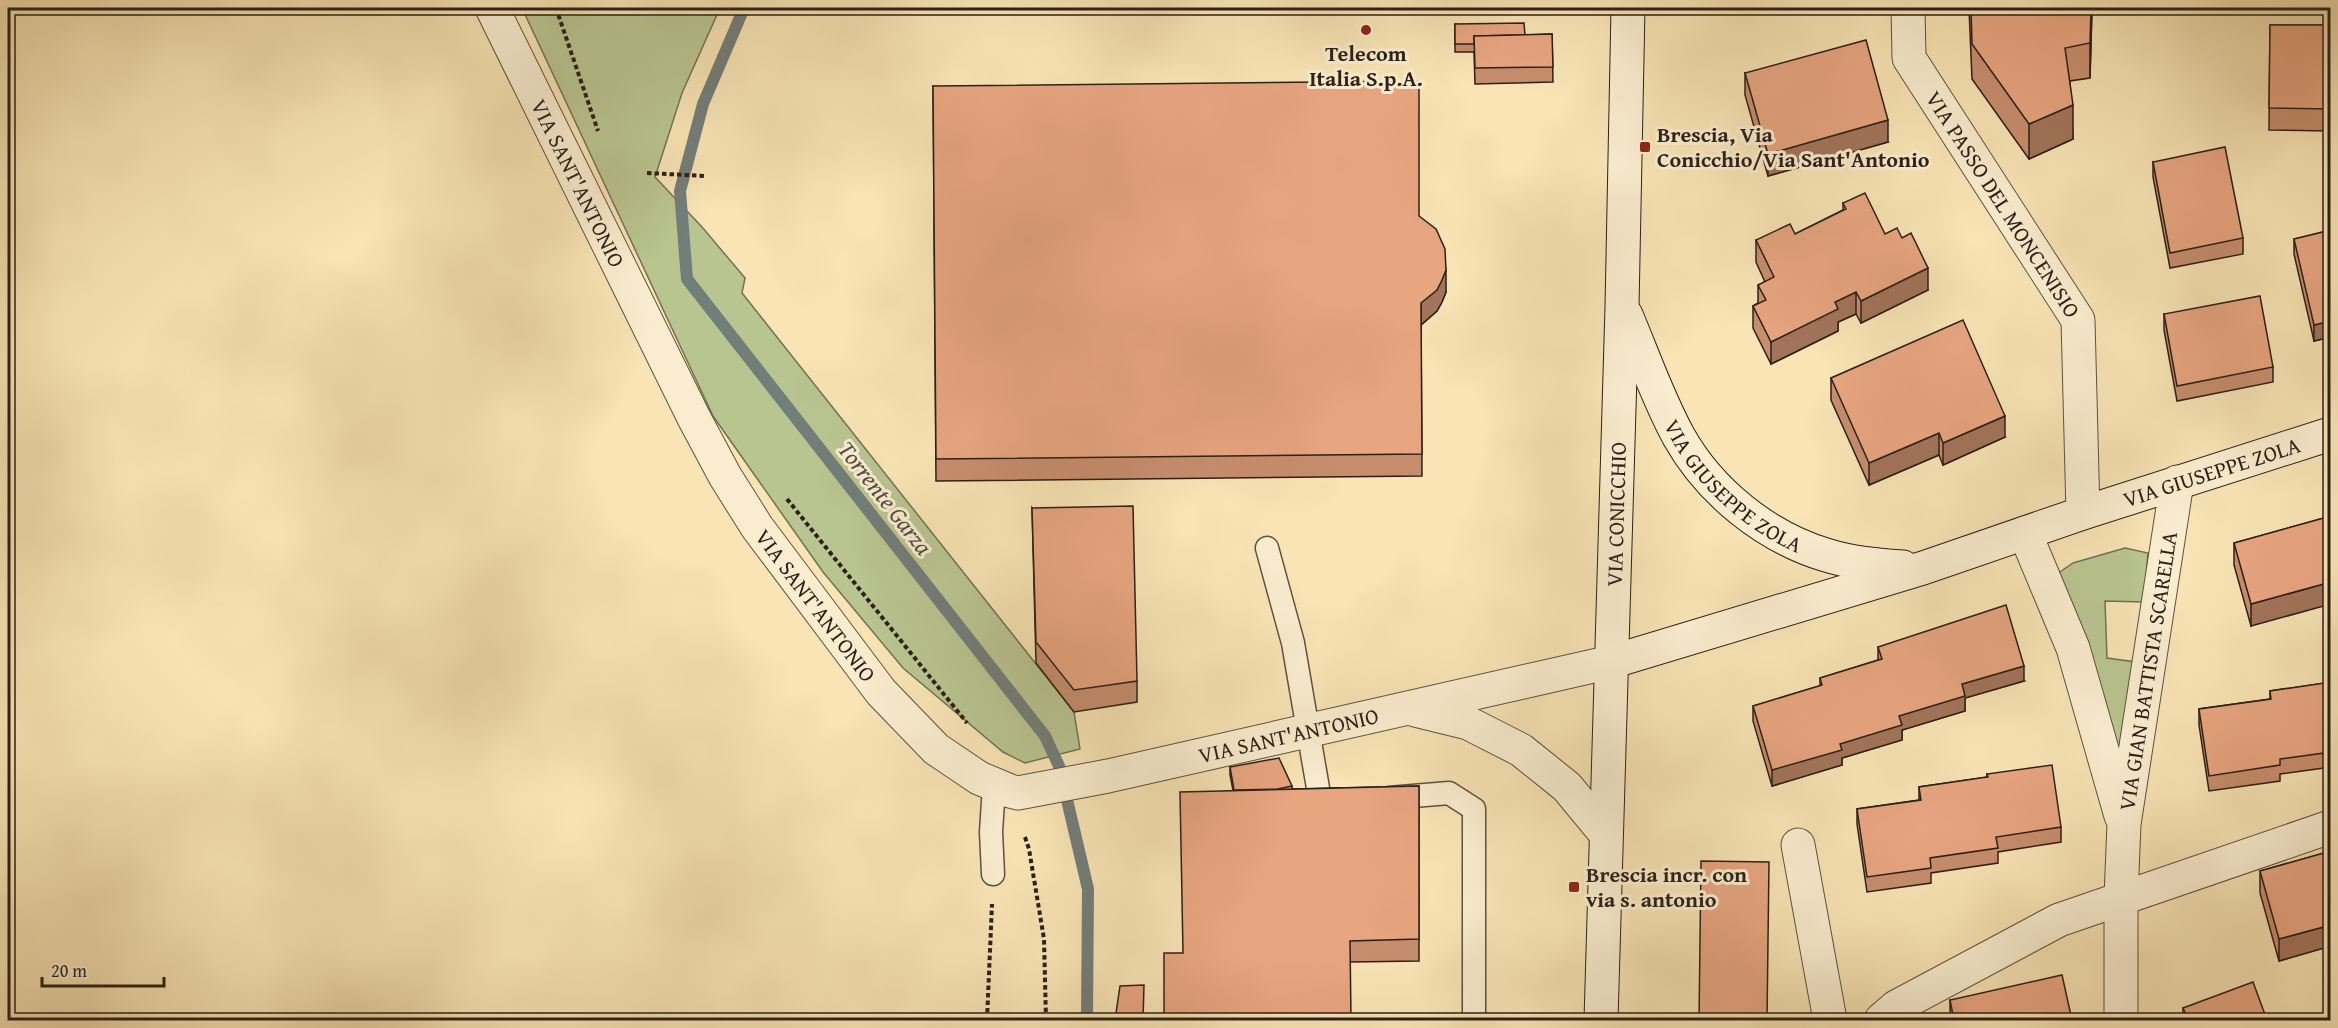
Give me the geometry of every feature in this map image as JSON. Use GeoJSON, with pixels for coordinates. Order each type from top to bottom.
{"type":"FeatureCollection","features":[{"type":"Feature","properties":{"kind":"street","name":"VIA SANT'ANTONIO"},"geometry":{"type":"LineString","coordinates":[[492,8],[694,418],[725,476],[757,527],[841,641],[889,701],[936,749],[1007,790],[1108,776],[1611,662]]}},
{"type":"Feature","properties":{"kind":"street","name":"VIA CONICCHIO"},"geometry":{"type":"LineString","coordinates":[[1601,1020],[1622,307],[1628,8]]}},
{"type":"Feature","properties":{"kind":"street","name":"VIA PASSO DEL MONCENISIO"},"geometry":{"type":"LineString","coordinates":[[1908,8],[1909,58],[2078,320],[2083,513]]}},
{"type":"Feature","properties":{"kind":"street","name":"VIA GIUSEPPE ZOLA"},"geometry":{"type":"LineString","coordinates":[[1622,307],[1679,437],[1707,476],[1741,510],[1781,536],[1825,555],[1872,565],[1923,568]]}},
{"type":"Feature","properties":{"kind":"street","name":"VIA GIUSEPPE ZOLA"},"geometry":{"type":"LineString","coordinates":[[1611,662],[1923,568],[2177,482],[2331,434]]}},
{"type":"Feature","properties":{"kind":"street","name":"VIA GIAN BATTISTA SCARELLA"},"geometry":{"type":"LineString","coordinates":[[2121,1020],[2121,897],[2124,824],[2177,482]]}},
{"type":"Feature","properties":{"kind":"street","name":"VIA GIAN BATTISTA SCARELLA"},"geometry":{"type":"LineString","coordinates":[[2025,533],[2073,648],[2124,824]]}},
{"type":"Feature","properties":{"kind":"street","name":"VIA SANT'ANTONIO"},"geometry":{"type":"LineString","coordinates":[[1410,709],[1468,723],[1521,750],[1567,787],[1605,833]]}},
{"type":"Feature","properties":{"kind":"street"},"geometry":{"type":"LineString","coordinates":[[1881,1020],[1896,1007],[2059,920],[2331,827]]}},
{"type":"Feature","properties":{"kind":"street"},"geometry":{"type":"LineString","coordinates":[[1797,846],[1830,1020]]}},
{"type":"Feature","properties":{"kind":"lane"},"geometry":{"type":"LineString","coordinates":[[1267,548],[1293,643],[1319,794],[1323,800],[1367,800],[1449,792],[1474,809],[1474,1020]]}},
{"type":"Feature","properties":{"kind":"lane"},"geometry":{"type":"LineString","coordinates":[[993,874],[991,832],[1007,790]]}},
{"type":"Feature","properties":{"kind":"path"},"geometry":{"type":"LineString","coordinates":[[556,8],[598,132]]}},
{"type":"Feature","properties":{"kind":"path"},"geometry":{"type":"LineString","coordinates":[[647,172],[706,176]]}},
{"type":"Feature","properties":{"kind":"path"},"geometry":{"type":"LineString","coordinates":[[781,492],[971,727]]}},
{"type":"Feature","properties":{"kind":"path"},"geometry":{"type":"LineString","coordinates":[[1007,790],[1029,849],[1044,939],[1046,1020]]}},
{"type":"Feature","properties":{"kind":"path"},"geometry":{"type":"LineString","coordinates":[[987,1020],[993,874]]}},
{"type":"Feature","properties":{"kind":"green space"},"geometry":{"type":"Polygon","coordinates":[[[522,8],[720,8],[682,93],[655,177],[702,227],[745,278],[742,293],[1074,712],[1080,749],[1025,763],[1003,752],[903,668],[823,572],[713,416],[522,8]]]}},
{"type":"Feature","properties":{"kind":"green space"},"geometry":{"type":"Polygon","coordinates":[[[2125,548],[2148,553],[2144,602],[2105,601],[2107,658],[2136,662],[2136,689],[2116,762],[2057,574],[2073,563],[2125,548]]]}},
{"type":"Feature","properties":{"kind":"building"},"geometry":{"type":"Polygon","coordinates":[[[1971,8],[2091,8],[2090,43],[2065,48],[2073,105],[2029,124],[1972,44],[1971,8]]]}},
{"type":"Feature","properties":{"kind":"building"},"geometry":{"type":"Polygon","coordinates":[[[1524,23],[1525,35],[1474,36],[1474,44],[1455,44],[1455,24],[1524,23]]]}},
{"type":"Feature","properties":{"kind":"building"},"geometry":{"type":"Polygon","coordinates":[[[2270,25],[2331,25],[2331,109],[2269,108],[2270,25]]]}},
{"type":"Feature","properties":{"kind":"building"},"geometry":{"type":"Polygon","coordinates":[[[1552,34],[1553,67],[1475,68],[1474,36],[1552,34]]]}},
{"type":"Feature","properties":{"kind":"building"},"geometry":{"type":"Polygon","coordinates":[[[1866,40],[1888,120],[1768,154],[1745,73],[1866,40]]]}},
{"type":"Feature","properties":{"kind":"building"},"geometry":{"type":"Polygon","coordinates":[[[1419,81],[1419,216],[1436,229],[1445,249],[1446,270],[1437,290],[1421,303],[1422,454],[936,459],[933,86],[1419,81]]]}},
{"type":"Feature","properties":{"kind":"building"},"geometry":{"type":"Polygon","coordinates":[[[2225,147],[2243,238],[2170,253],[2153,162],[2225,147]]]}},
{"type":"Feature","properties":{"kind":"building"},"geometry":{"type":"Polygon","coordinates":[[[1865,193],[1885,234],[1897,228],[1902,238],[1911,233],[1928,268],[1861,301],[1856,292],[1835,302],[1838,309],[1771,342],[1753,306],[1766,300],[1758,285],[1774,277],[1756,240],[1790,224],[1795,234],[1846,209],[1843,203],[1865,193]]]}},
{"type":"Feature","properties":{"kind":"building"},"geometry":{"type":"Polygon","coordinates":[[[2331,230],[2331,321],[2314,325],[2294,239],[2331,230]]]}},
{"type":"Feature","properties":{"kind":"building"},"geometry":{"type":"Polygon","coordinates":[[[2260,296],[2273,367],[2177,386],[2164,314],[2260,296]]]}},
{"type":"Feature","properties":{"kind":"building"},"geometry":{"type":"Polygon","coordinates":[[[1963,320],[2005,416],[1943,443],[1939,433],[1869,463],[1831,378],[1963,320]]]}},
{"type":"Feature","properties":{"kind":"building"},"geometry":{"type":"Polygon","coordinates":[[[1133,506],[1137,681],[1074,690],[1036,642],[1032,508],[1133,506]]]}},
{"type":"Feature","properties":{"kind":"building"},"geometry":{"type":"Polygon","coordinates":[[[2331,516],[2331,582],[2251,604],[2234,543],[2331,516]]]}},
{"type":"Feature","properties":{"kind":"building"},"geometry":{"type":"Polygon","coordinates":[[[2006,605],[2024,666],[1962,684],[1965,696],[1899,716],[1902,725],[1840,744],[1842,750],[1772,770],[1753,706],[1822,685],[1820,678],[1882,659],[1878,647],[2006,605]]]}},
{"type":"Feature","properties":{"kind":"building"},"geometry":{"type":"Polygon","coordinates":[[[2331,682],[2331,752],[2280,759],[2280,765],[2209,776],[2199,709],[2271,699],[2270,691],[2331,682]]]}},
{"type":"Feature","properties":{"kind":"building"},"geometry":{"type":"Polygon","coordinates":[[[1279,758],[1292,786],[1278,789],[1234,790],[1230,767],[1279,758]]]}},
{"type":"Feature","properties":{"kind":"building"},"geometry":{"type":"Polygon","coordinates":[[[2052,765],[2061,827],[1996,837],[1998,848],[1930,858],[1931,868],[1867,877],[1857,809],[1921,800],[1919,787],[2052,765]]]}},
{"type":"Feature","properties":{"kind":"building"},"geometry":{"type":"Polygon","coordinates":[[[1419,786],[1419,939],[1350,941],[1351,1020],[1164,1020],[1164,953],[1183,953],[1180,792],[1419,786]]]}},
{"type":"Feature","properties":{"kind":"building"},"geometry":{"type":"Polygon","coordinates":[[[2331,851],[2331,925],[2279,939],[2260,871],[2331,851]]]}},
{"type":"Feature","properties":{"kind":"building"},"geometry":{"type":"Polygon","coordinates":[[[1701,861],[1769,862],[1767,1020],[1699,1020],[1701,861]]]}},
{"type":"Feature","properties":{"kind":"building"},"geometry":{"type":"Polygon","coordinates":[[[2062,975],[2072,1020],[1954,1020],[1950,1000],[2062,975]]]}},
{"type":"Feature","properties":{"kind":"building"},"geometry":{"type":"Polygon","coordinates":[[[2253,982],[2267,1020],[2188,1020],[2183,1008],[2253,982]]]}},
{"type":"Feature","properties":{"kind":"building"},"geometry":{"type":"Polygon","coordinates":[[[1144,985],[1143,1020],[1115,1020],[1120,986],[1144,985]]]}},
{"type":"Feature","properties":{"kind":"waterway","name":"Torrente Garza"},"geometry":{"type":"LineString","coordinates":[[744,8],[703,104],[680,191],[687,279],[1045,736],[1059,766],[1088,889],[1087,1020]]}},
{"type":"Feature","properties":{"kind":"place","name":"Telecom Italia S.p.A."},"geometry":{"type":"Point","coordinates":[1366,30]}},
{"type":"Feature","properties":{"kind":"place","name":"Brescia, Via Conicchio/Via Sant'Antonio"},"geometry":{"type":"Point","coordinates":[1645,147]}},
{"type":"Feature","properties":{"kind":"place","name":"Brescia incr. con via s. antonio"},"geometry":{"type":"Point","coordinates":[1574,887]}}]}
